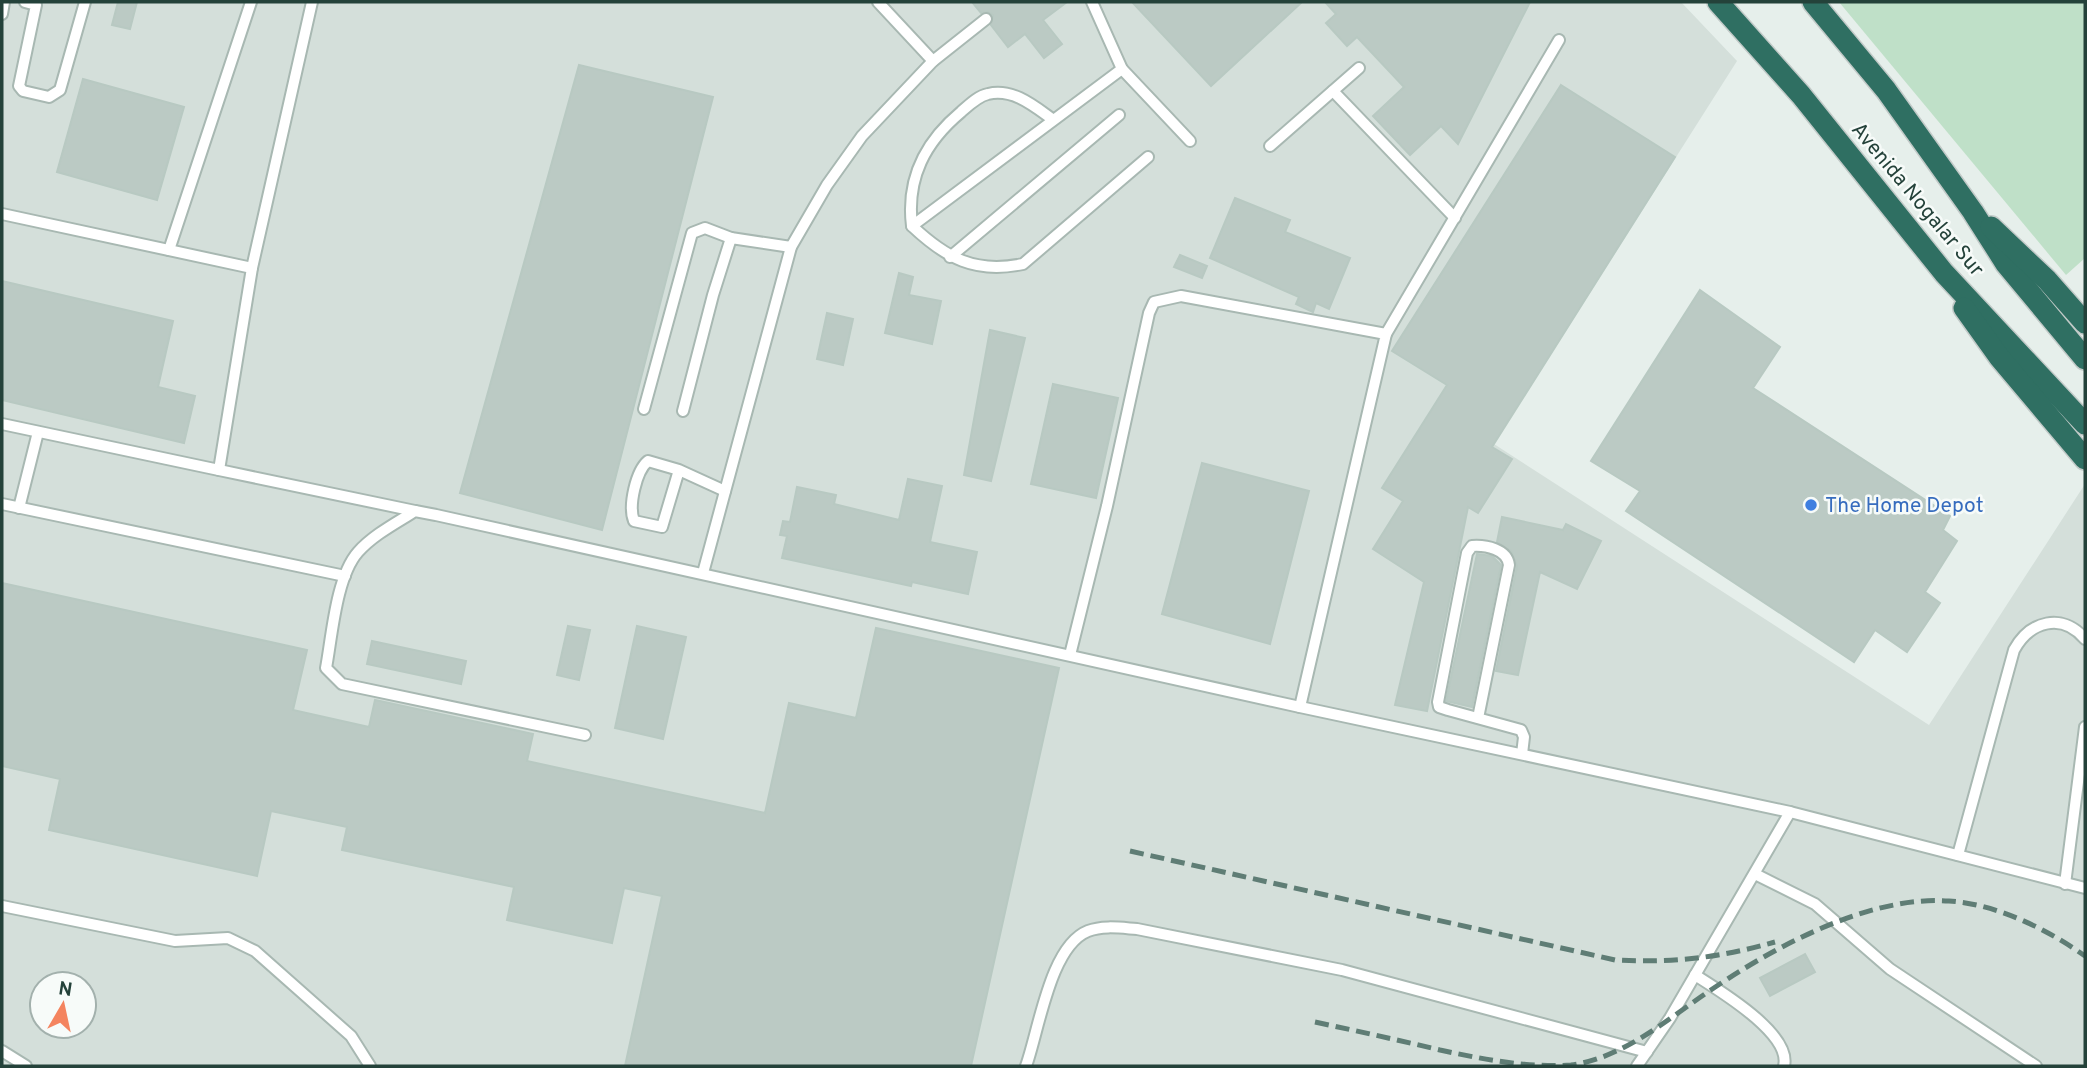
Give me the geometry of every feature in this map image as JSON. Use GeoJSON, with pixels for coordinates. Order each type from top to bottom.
{"type":"FeatureCollection","features":[{"type":"Feature","properties":{"kind":"highway","name":"Avenida Nogalar Sur"},"geometry":{"type":"LineString","coordinates":[[1718,2],[1801,94],[1944,273],[2085,424]]}},
{"type":"Feature","properties":{"kind":"highway","name":"Avenida Nogalar Sur"},"geometry":{"type":"LineString","coordinates":[[1813,2],[1886,90],[1973,212],[2006,264],[2085,359]]}},
{"type":"Feature","properties":{"kind":"highway"},"geometry":{"type":"LineString","coordinates":[[1973,212],[2028,261],[2085,323]]}},
{"type":"Feature","properties":{"kind":"highway"},"geometry":{"type":"LineString","coordinates":[[1944,273],[1981,333],[2085,459]]}},
{"type":"Feature","properties":{"kind":"lane"},"geometry":{"type":"LineString","coordinates":[[2,14],[4,2]]}},
{"type":"Feature","properties":{"kind":"lane"},"geometry":{"type":"LineString","coordinates":[[25,2],[36,5],[19,86],[23,91],[49,97],[60,90],[85,2]]}},
{"type":"Feature","properties":{"kind":"lane"},"geometry":{"type":"LineString","coordinates":[[169,250],[251,2]]}},
{"type":"Feature","properties":{"kind":"lane"},"geometry":{"type":"LineString","coordinates":[[219,470],[252,268],[312,2]]}},
{"type":"Feature","properties":{"kind":"lane"},"geometry":{"type":"LineString","coordinates":[[878,2],[933,61]]}},
{"type":"Feature","properties":{"kind":"lane"},"geometry":{"type":"LineString","coordinates":[[1092,2],[1122,69],[1190,141]]}},
{"type":"Feature","properties":{"kind":"lane"},"geometry":{"type":"LineString","coordinates":[[703,573],[791,247],[862,136],[933,61],[985,19]]}},
{"type":"Feature","properties":{"kind":"lane"},"geometry":{"type":"LineString","coordinates":[[1300,707],[1386,334],[1559,40]]}},
{"type":"Feature","properties":{"kind":"lane"},"geometry":{"type":"LineString","coordinates":[[1270,146],[1359,68]]}},
{"type":"Feature","properties":{"kind":"lane"},"geometry":{"type":"LineString","coordinates":[[912,226],[1122,69]]}},
{"type":"Feature","properties":{"kind":"lane"},"geometry":{"type":"LineString","coordinates":[[1333,91],[1455,218]]}},
{"type":"Feature","properties":{"kind":"lane"},"geometry":{"type":"LineString","coordinates":[[1052,119],[1016,96],[988,94],[972,102],[937,135],[916,170],[910,207],[912,226],[950,257],[1000,269],[1023,264],[1147,157]]}},
{"type":"Feature","properties":{"kind":"lane"},"geometry":{"type":"LineString","coordinates":[[950,257],[1119,115]]}},
{"type":"Feature","properties":{"kind":"lane"},"geometry":{"type":"LineString","coordinates":[[2,214],[252,268]]}},
{"type":"Feature","properties":{"kind":"lane"},"geometry":{"type":"LineString","coordinates":[[645,409],[692,233],[705,228],[731,238],[791,247]]}},
{"type":"Feature","properties":{"kind":"lane"},"geometry":{"type":"LineString","coordinates":[[683,411],[712,295],[731,238]]}},
{"type":"Feature","properties":{"kind":"lane"},"geometry":{"type":"LineString","coordinates":[[1070,655],[1107,506],[1149,313],[1154,302],[1181,296],[1386,334]]}},
{"type":"Feature","properties":{"kind":"lane"},"geometry":{"type":"LineString","coordinates":[[2,424],[703,573],[1300,707],[1790,812],[2085,888]]}},
{"type":"Feature","properties":{"kind":"lane"},"geometry":{"type":"LineString","coordinates":[[19,508],[38,432]]}},
{"type":"Feature","properties":{"kind":"lane"},"geometry":{"type":"LineString","coordinates":[[680,470],[662,527],[634,521],[631,512],[642,466],[648,461],[680,470],[725,491]]}},
{"type":"Feature","properties":{"kind":"lane"},"geometry":{"type":"LineString","coordinates":[[2,504],[345,576]]}},
{"type":"Feature","properties":{"kind":"lane"},"geometry":{"type":"LineString","coordinates":[[415,511],[376,536],[356,554],[345,576],[326,668],[342,684],[585,735]]}},
{"type":"Feature","properties":{"kind":"lane"},"geometry":{"type":"LineString","coordinates":[[1478,718],[1509,565],[1508,557],[1503,551],[1472,546],[1467,553],[1437,702],[1439,707],[1478,718],[1521,730],[1524,737],[1522,754]]}},
{"type":"Feature","properties":{"kind":"lane"},"geometry":{"type":"LineString","coordinates":[[1958,855],[2014,650],[2021,637],[2044,622],[2054,622],[2076,630],[2085,639]]}},
{"type":"Feature","properties":{"kind":"lane"},"geometry":{"type":"LineString","coordinates":[[2065,884],[2085,727]]}},
{"type":"Feature","properties":{"kind":"lane"},"geometry":{"type":"LineString","coordinates":[[1637,1066],[1695,975],[1790,812]]}},
{"type":"Feature","properties":{"kind":"lane"},"geometry":{"type":"LineString","coordinates":[[2073,832],[2085,834]]}},
{"type":"Feature","properties":{"kind":"lane"},"geometry":{"type":"LineString","coordinates":[[1755,874],[1815,904],[1890,969],[2036,1066]]}},
{"type":"Feature","properties":{"kind":"lane"},"geometry":{"type":"LineString","coordinates":[[2,906],[175,941],[228,938],[255,951],[351,1036],[370,1066]]}},
{"type":"Feature","properties":{"kind":"lane"},"geometry":{"type":"LineString","coordinates":[[1026,1066],[1056,967],[1065,949],[1090,930],[1110,928],[1137,929],[1342,970],[1647,1052]]}},
{"type":"Feature","properties":{"kind":"lane"},"geometry":{"type":"LineString","coordinates":[[1695,975],[1774,1035],[1785,1051],[1784,1066]]}},
{"type":"Feature","properties":{"kind":"lane"},"geometry":{"type":"LineString","coordinates":[[2,1051],[26,1066]]}},
{"type":"Feature","properties":{"kind":"shaded area"},"geometry":{"type":"Polygon","coordinates":[[[2,2],[1681,2],[1737,61],[1494,444],[1929,725],[2085,484],[2085,1066],[2,1066],[2,2]]]}},
{"type":"Feature","properties":{"kind":"green space"},"geometry":{"type":"Polygon","coordinates":[[[1839,2],[2085,2],[2085,258],[2066,275],[1839,2]]]}},
{"type":"Feature","properties":{"kind":"building"},"geometry":{"type":"Polygon","coordinates":[[[118,2],[137,2],[130,29],[112,25],[118,2]]]}},
{"type":"Feature","properties":{"kind":"building"},"geometry":{"type":"Polygon","coordinates":[[[972,2],[1067,2],[1043,20],[1062,44],[1044,58],[1025,34],[1008,47],[991,25],[993,15],[988,12],[981,13],[972,2]]]}},
{"type":"Feature","properties":{"kind":"building"},"geometry":{"type":"Polygon","coordinates":[[[1132,2],[1302,2],[1211,86],[1132,2]]]}},
{"type":"Feature","properties":{"kind":"building"},"geometry":{"type":"Polygon","coordinates":[[[1325,2],[1530,2],[1458,144],[1441,126],[1410,155],[1373,116],[1404,87],[1357,37],[1347,46],[1326,23],[1336,14],[1325,2]]]}},
{"type":"Feature","properties":{"kind":"building"},"geometry":{"type":"Polygon","coordinates":[[[579,65],[713,97],[602,530],[460,493],[579,65]]]}},
{"type":"Feature","properties":{"kind":"building"},"geometry":{"type":"Polygon","coordinates":[[[83,79],[184,107],[157,200],[57,172],[83,79]]]}},
{"type":"Feature","properties":{"kind":"building"},"geometry":{"type":"Polygon","coordinates":[[[1561,85],[1675,157],[1492,447],[1512,459],[1478,513],[1468,507],[1427,711],[1395,705],[1424,582],[1373,549],[1403,501],[1382,488],[1447,385],[1392,351],[1561,85]]]}},
{"type":"Feature","properties":{"kind":"building"},"geometry":{"type":"Polygon","coordinates":[[[1235,198],[1290,220],[1285,232],[1350,258],[1329,309],[1316,303],[1313,312],[1296,304],[1299,297],[1210,258],[1235,198]]]}},
{"type":"Feature","properties":{"kind":"building"},"geometry":{"type":"Polygon","coordinates":[[[1180,255],[1207,266],[1202,278],[1174,267],[1180,255]]]}},
{"type":"Feature","properties":{"kind":"building"},"geometry":{"type":"Polygon","coordinates":[[[899,273],[913,277],[909,295],[941,301],[932,344],[885,333],[899,273]]]}},
{"type":"Feature","properties":{"kind":"building"},"geometry":{"type":"Polygon","coordinates":[[[2,281],[173,321],[158,387],[195,396],[184,443],[2,400],[2,281]]]}},
{"type":"Feature","properties":{"kind":"building"},"geometry":{"type":"Polygon","coordinates":[[[1700,290],[1780,347],[1753,388],[1950,516],[1943,530],[1957,541],[1925,592],[1940,603],[1907,652],[1875,630],[1854,662],[1626,511],[1640,491],[1591,461],[1700,290]]]}},
{"type":"Feature","properties":{"kind":"building"},"geometry":{"type":"Polygon","coordinates":[[[827,313],[853,319],[843,365],[817,359],[827,313]]]}},
{"type":"Feature","properties":{"kind":"building"},"geometry":{"type":"Polygon","coordinates":[[[990,330],[1025,338],[991,481],[964,475],[990,330]]]}},
{"type":"Feature","properties":{"kind":"building"},"geometry":{"type":"Polygon","coordinates":[[[1053,384],[1118,398],[1096,498],[1031,484],[1053,384]]]}},
{"type":"Feature","properties":{"kind":"building"},"geometry":{"type":"Polygon","coordinates":[[[1202,463],[1309,491],[1270,644],[1162,614],[1202,463]]]}},
{"type":"Feature","properties":{"kind":"building"},"geometry":{"type":"Polygon","coordinates":[[[908,479],[942,486],[930,542],[977,552],[968,594],[912,582],[911,586],[782,558],[787,536],[780,535],[783,521],[790,522],[797,487],[836,495],[834,504],[899,520],[908,479]]]}},
{"type":"Feature","properties":{"kind":"building"},"geometry":{"type":"Polygon","coordinates":[[[1502,517],[1563,530],[1566,524],[1601,541],[1577,589],[1540,572],[1518,675],[1496,671],[1517,566],[1511,551],[1497,542],[1502,517]]]}},
{"type":"Feature","properties":{"kind":"building"},"geometry":{"type":"Polygon","coordinates":[[[1477,554],[1492,556],[1501,565],[1472,707],[1446,701],[1477,554]]]}},
{"type":"Feature","properties":{"kind":"building"},"geometry":{"type":"Polygon","coordinates":[[[2,583],[307,650],[293,710],[369,727],[375,700],[533,734],[527,761],[765,813],[789,703],[856,718],[876,628],[1059,668],[971,1066],[625,1066],[662,896],[624,888],[612,943],[507,920],[514,887],[342,850],[347,827],[271,811],[257,876],[49,830],[60,779],[2,766],[2,583]]]}},
{"type":"Feature","properties":{"kind":"building"},"geometry":{"type":"Polygon","coordinates":[[[568,626],[590,630],[579,680],[557,675],[568,626]]]}},
{"type":"Feature","properties":{"kind":"building"},"geometry":{"type":"Polygon","coordinates":[[[637,626],[686,637],[663,739],[615,728],[637,626]]]}},
{"type":"Feature","properties":{"kind":"building"},"geometry":{"type":"Polygon","coordinates":[[[372,641],[466,661],[461,684],[367,664],[372,641]]]}},
{"type":"Feature","properties":{"kind":"building"},"geometry":{"type":"Polygon","coordinates":[[[1805,954],[1815,972],[1770,996],[1760,978],[1805,954]]]}},
{"type":"Feature","properties":{"kind":"railway"},"geometry":{"type":"LineString","coordinates":[[1130,851],[1615,960],[1696,958],[1775,942]]}},
{"type":"Feature","properties":{"kind":"railway"},"geometry":{"type":"LineString","coordinates":[[1315,1022],[1488,1059],[1521,1064],[1571,1065],[1590,1061],[1625,1047],[1731,977],[1789,943],[1853,916],[1918,901],[1949,901],[1985,907],[2038,928],[2085,956]]}},
{"type":"Feature","properties":{"kind":"place","name":"The Home Depot"},"geometry":{"type":"Point","coordinates":[1811,505]}}]}
